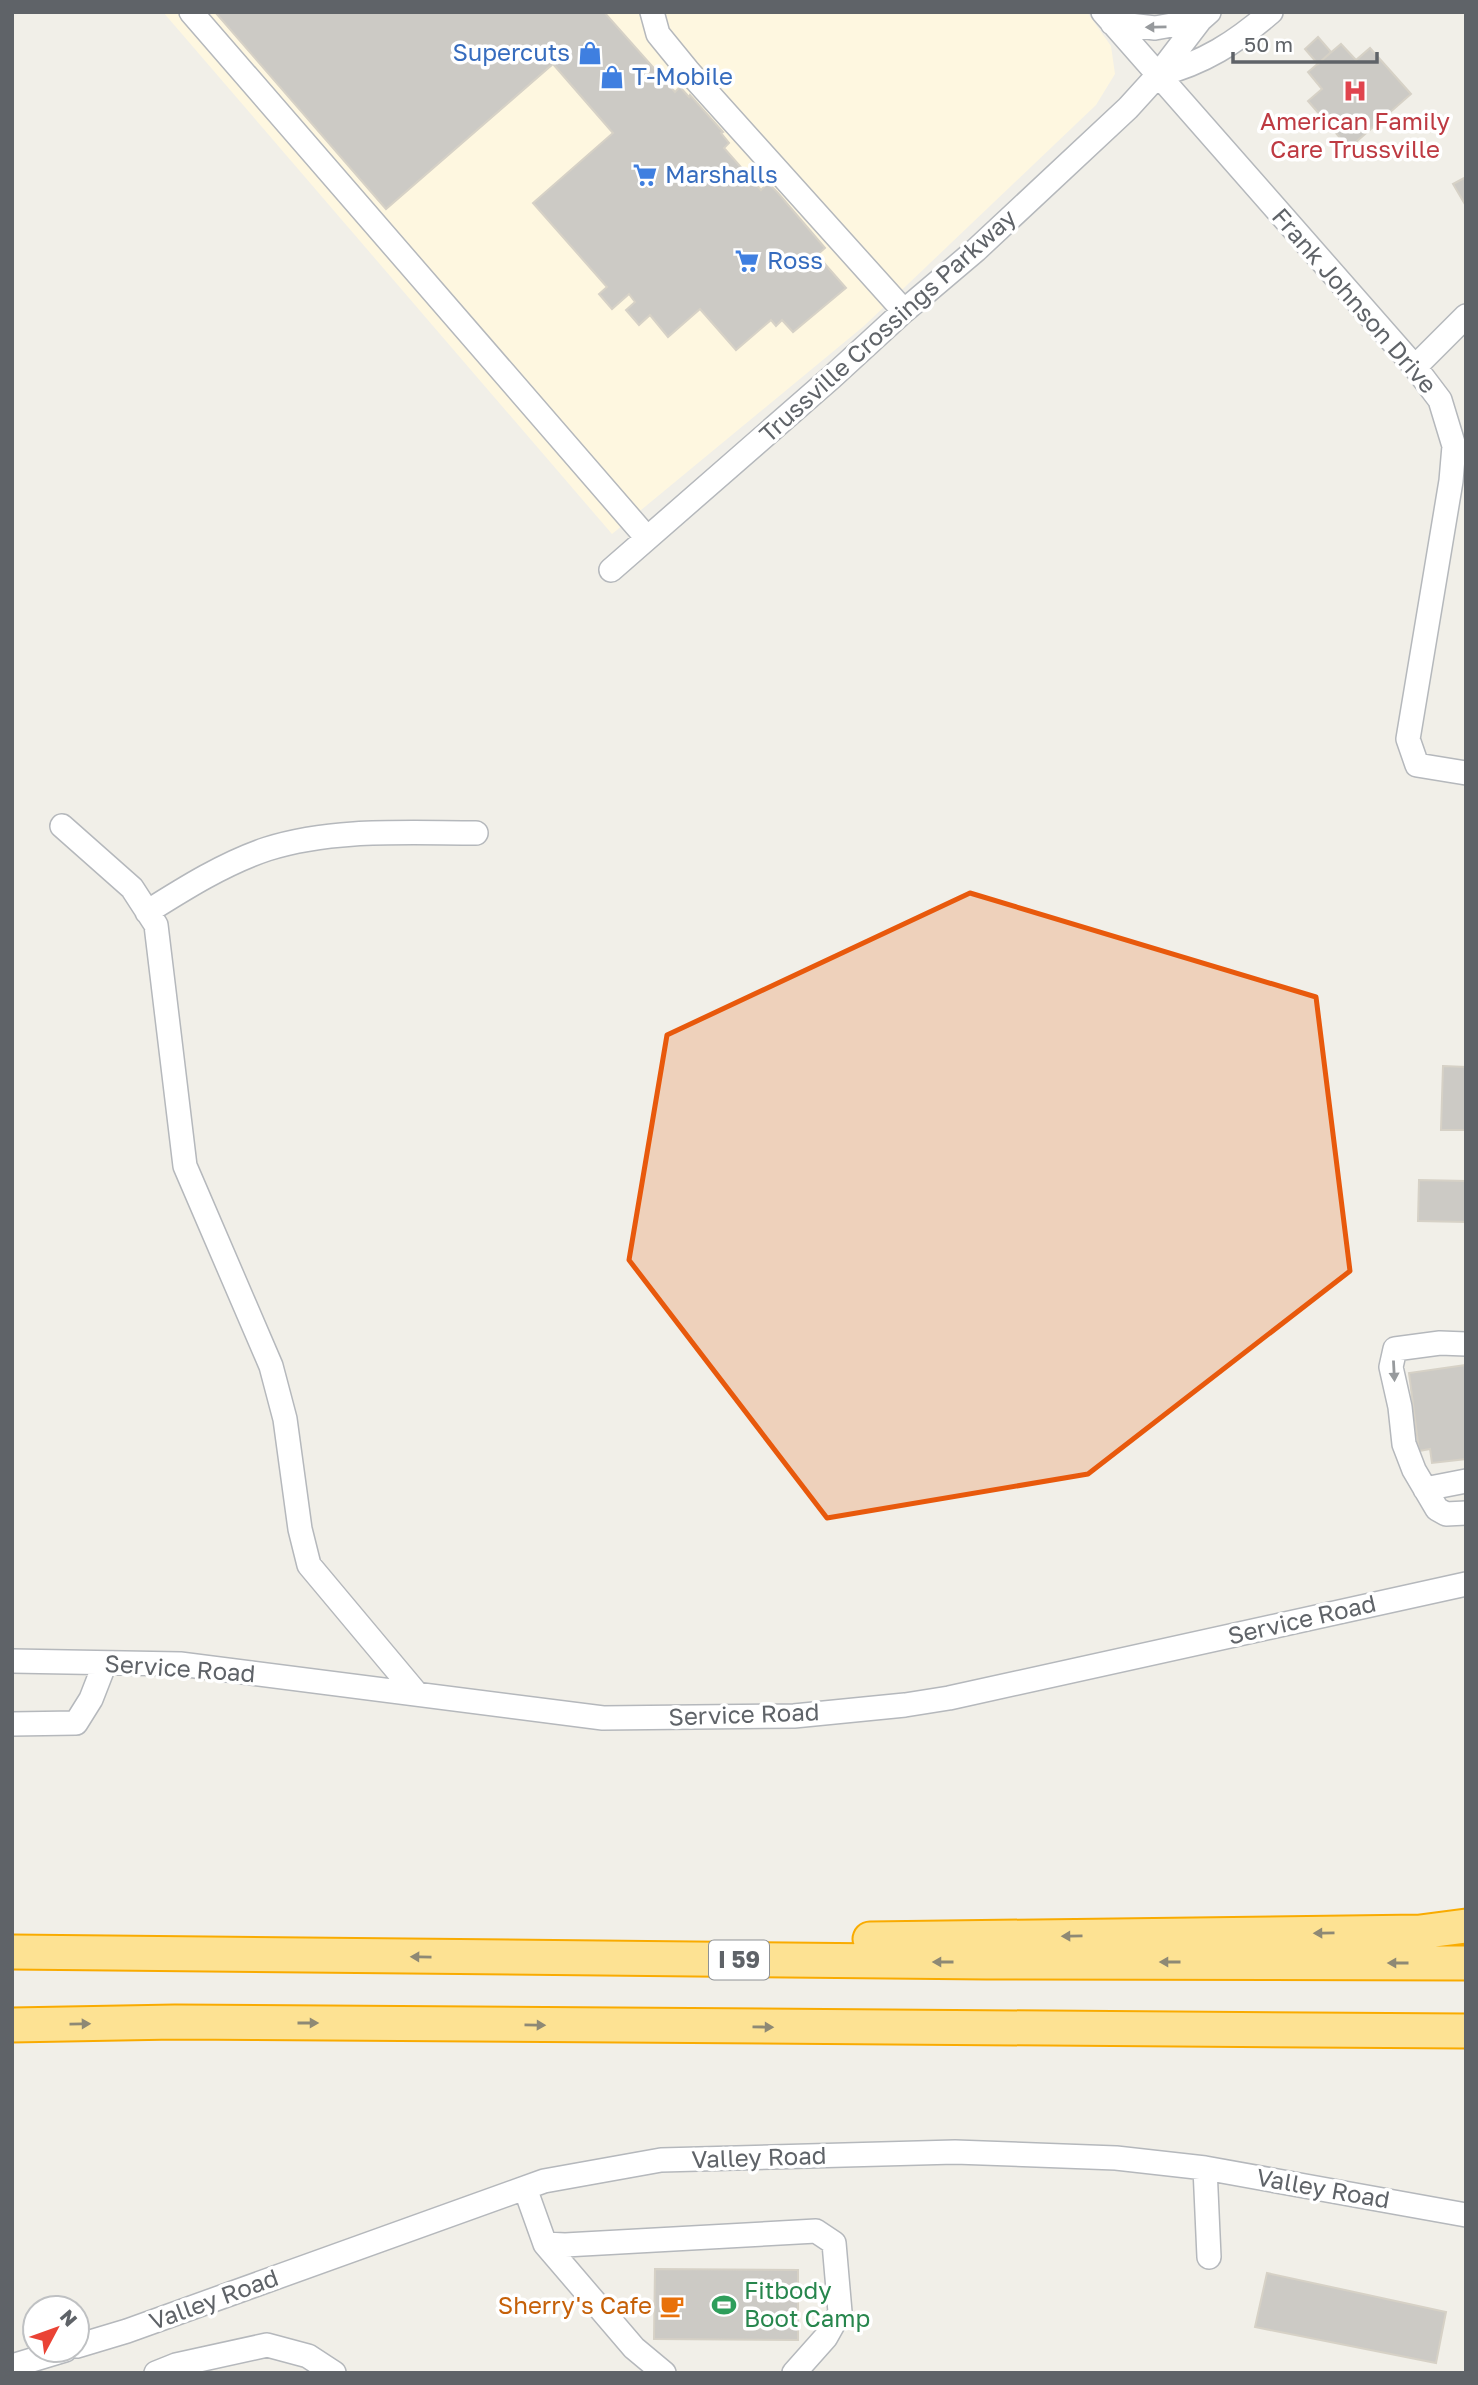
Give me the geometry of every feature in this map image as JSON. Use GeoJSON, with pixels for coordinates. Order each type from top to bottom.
{"type":"FeatureCollection","features":[{"type":"Feature","properties":{"kind":"highway"},"geometry":{"type":"LineString","coordinates":[[474,1958],[739,1940],[1420,1932],[1466,1926]]}},
{"type":"Feature","properties":{"kind":"highway","name":"I 59"},"geometry":{"type":"LineString","coordinates":[[12,1952],[474,1958],[1466,1963]]}},
{"type":"Feature","properties":{"kind":"highway"},"geometry":{"type":"LineString","coordinates":[[12,2025],[175,2022],[1466,2031]]}},
{"type":"Feature","properties":{"kind":"street"},"geometry":{"type":"LineString","coordinates":[[191,12],[647,538]]}},
{"type":"Feature","properties":{"kind":"street"},"geometry":{"type":"LineString","coordinates":[[652,12],[658,34],[689,72],[904,311]]}},
{"type":"Feature","properties":{"kind":"street"},"geometry":{"type":"LineString","coordinates":[[1157,75],[1186,67],[1230,44],[1271,12]]}},
{"type":"Feature","properties":{"kind":"street"},"geometry":{"type":"LineString","coordinates":[[1108,17],[1154,28],[1204,16]]}},
{"type":"Feature","properties":{"kind":"street","name":"Trussville Crossings Parkway"},"geometry":{"type":"LineString","coordinates":[[611,570],[976,250],[1128,108],[1204,16]]}},
{"type":"Feature","properties":{"kind":"street","name":"Frank Johnson Drive"},"geometry":{"type":"LineString","coordinates":[[1108,17],[1415,367],[1440,400],[1454,446],[1451,481],[1408,739],[1418,765],[1466,773]]}},
{"type":"Feature","properties":{"kind":"street"},"geometry":{"type":"LineString","coordinates":[[1415,367],[1466,316]]}},
{"type":"Feature","properties":{"kind":"street"},"geometry":{"type":"LineString","coordinates":[[62,826],[132,888],[156,925],[185,1166],[271,1366],[285,1419],[300,1530],[309,1565],[417,1694]]}},
{"type":"Feature","properties":{"kind":"street"},"geometry":{"type":"LineString","coordinates":[[148,912],[188,886],[266,849],[316,838],[368,834],[476,833]]}},
{"type":"Feature","properties":{"kind":"street"},"geometry":{"type":"LineString","coordinates":[[1466,1344],[1440,1343],[1395,1349],[1391,1367],[1404,1444],[1425,1489],[1437,1509],[1446,1514],[1466,1513]]}},
{"type":"Feature","properties":{"kind":"street"},"geometry":{"type":"LineString","coordinates":[[1425,1489],[1466,1481]]}},
{"type":"Feature","properties":{"kind":"street","name":"Service Road"},"geometry":{"type":"LineString","coordinates":[[12,1661],[180,1664],[603,1718],[794,1716],[949,1698],[1466,1584]]}},
{"type":"Feature","properties":{"kind":"street"},"geometry":{"type":"LineString","coordinates":[[12,1724],[76,1723],[91,1699],[105,1663]]}},
{"type":"Feature","properties":{"kind":"street","name":"Valley Road"},"geometry":{"type":"LineString","coordinates":[[91,2342],[544,2181],[661,2160],[955,2152],[1116,2158],[1205,2168],[1466,2215]]}},
{"type":"Feature","properties":{"kind":"street"},"geometry":{"type":"LineString","coordinates":[[1205,2168],[1209,2257]]}},
{"type":"Feature","properties":{"kind":"street"},"geometry":{"type":"LineString","coordinates":[[525,2188],[545,2244],[634,2348],[664,2373]]}},
{"type":"Feature","properties":{"kind":"street"},"geometry":{"type":"LineString","coordinates":[[545,2244],[816,2231],[834,2243],[840,2312],[826,2337],[794,2373]]}},
{"type":"Feature","properties":{"kind":"street"},"geometry":{"type":"LineString","coordinates":[[156,2373],[176,2365],[267,2345],[308,2356],[334,2373]]}},
{"type":"Feature","properties":{"kind":"street"},"geometry":{"type":"LineString","coordinates":[[12,2366],[44,2365]]}},
{"type":"Feature","properties":{"kind":"highlighted area"},"geometry":{"type":"Polygon","coordinates":[[[970,893],[1316,997],[1350,1271],[1088,1474],[827,1518],[629,1260],[667,1035],[970,893]]]}},
{"type":"Feature","properties":{"kind":"shaded area"},"geometry":{"type":"Polygon","coordinates":[[[163,12],[1087,12],[1111,46],[1115,74],[1096,105],[864,326],[612,534],[163,12]]]}},
{"type":"Feature","properties":{"kind":"building"},"geometry":{"type":"Polygon","coordinates":[[[215,12],[604,12],[675,92],[680,87],[689,97],[690,95],[723,132],[721,133],[729,143],[724,148],[761,190],[768,183],[778,193],[825,248],[817,255],[846,288],[793,332],[782,320],[776,326],[771,320],[736,350],[700,309],[668,337],[650,315],[639,325],[626,310],[635,302],[629,294],[612,309],[599,294],[607,287],[533,203],[613,133],[553,64],[386,209],[215,12]]]}},
{"type":"Feature","properties":{"kind":"building"},"geometry":{"type":"Polygon","coordinates":[[[1318,37],[1331,52],[1318,64],[1305,49],[1318,37]]]}},
{"type":"Feature","properties":{"kind":"building"},"geometry":{"type":"Polygon","coordinates":[[[1341,44],[1356,60],[1370,48],[1411,94],[1349,148],[1308,101],[1322,89],[1308,72],[1341,44]]]}},
{"type":"Feature","properties":{"kind":"building"},"geometry":{"type":"Polygon","coordinates":[[[1466,177],[1466,206],[1453,184],[1466,177]]]}},
{"type":"Feature","properties":{"kind":"building"},"geometry":{"type":"Polygon","coordinates":[[[1443,1066],[1466,1067],[1466,1130],[1441,1130],[1443,1066]]]}},
{"type":"Feature","properties":{"kind":"building"},"geometry":{"type":"Polygon","coordinates":[[[1419,1180],[1466,1181],[1466,1222],[1418,1221],[1419,1180]]]}},
{"type":"Feature","properties":{"kind":"building"},"geometry":{"type":"Polygon","coordinates":[[[1466,1365],[1466,1459],[1432,1463],[1430,1449],[1419,1451],[1409,1373],[1466,1365]]]}},
{"type":"Feature","properties":{"kind":"building"},"geometry":{"type":"Polygon","coordinates":[[[655,2269],[798,2270],[798,2340],[654,2339],[655,2269]]]}},
{"type":"Feature","properties":{"kind":"building"},"geometry":{"type":"Polygon","coordinates":[[[1267,2273],[1446,2312],[1436,2363],[1255,2327],[1267,2273]]]}},
{"type":"Feature","properties":{"kind":"place","name":"Supercuts"},"geometry":{"type":"Point","coordinates":[590,53]}},
{"type":"Feature","properties":{"kind":"place","name":"T-Mobile"},"geometry":{"type":"Point","coordinates":[612,77]}},
{"type":"Feature","properties":{"kind":"place","name":"American Family Care Trussville"},"geometry":{"type":"Point","coordinates":[1355,91]}},
{"type":"Feature","properties":{"kind":"place","name":"Marshalls"},"geometry":{"type":"Point","coordinates":[645,175]}},
{"type":"Feature","properties":{"kind":"place","name":"Ross"},"geometry":{"type":"Point","coordinates":[747,261]}},
{"type":"Feature","properties":{"kind":"place","name":"Fitbody Boot Camp"},"geometry":{"type":"Point","coordinates":[724,2305]}},
{"type":"Feature","properties":{"kind":"place","name":"Sherry's Cafe"},"geometry":{"type":"Point","coordinates":[672,2306]}}]}
